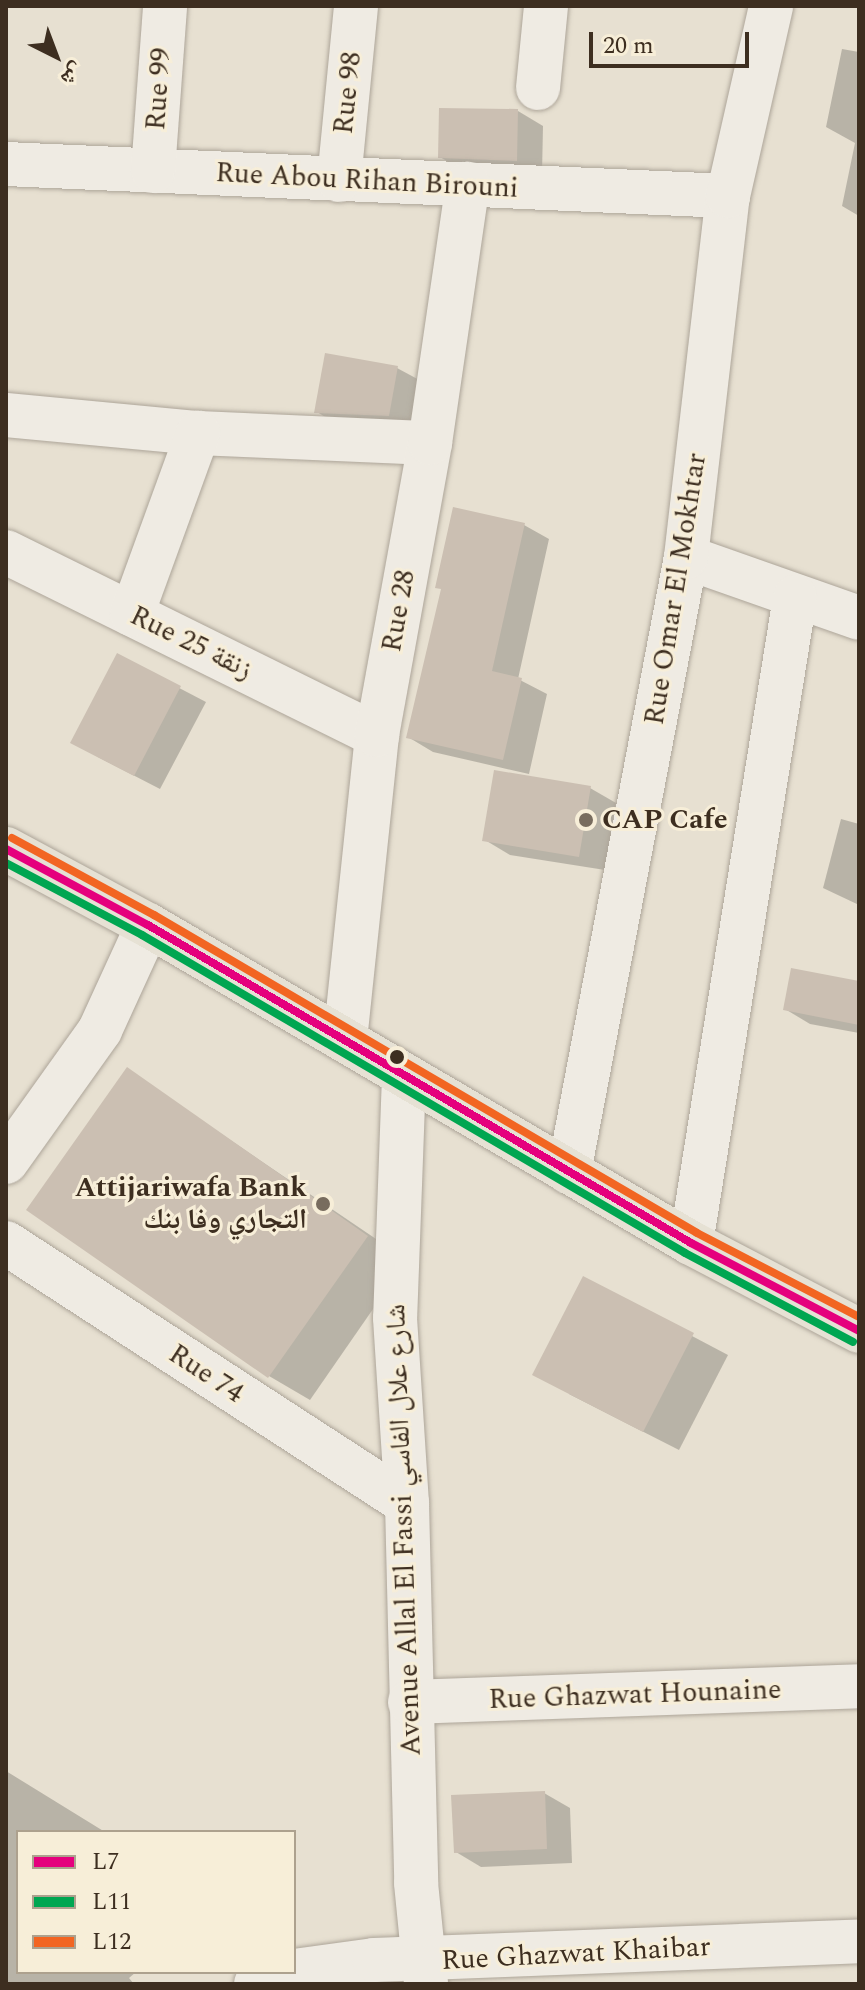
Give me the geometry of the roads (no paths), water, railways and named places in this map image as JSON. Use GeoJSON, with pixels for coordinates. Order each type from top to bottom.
{"type":"FeatureCollection","features":[{"type":"Feature","properties":{"kind":"main road"},"geometry":{"type":"LineString","coordinates":[[6,849],[148,925],[691,1243],[859,1331]]}},
{"type":"Feature","properties":{"kind":"street","name":"Rue 99"},"geometry":{"type":"LineString","coordinates":[[153,171],[165,6]]}},
{"type":"Feature","properties":{"kind":"street","name":"Rue 98"},"geometry":{"type":"LineString","coordinates":[[339,180],[356,6]]}},
{"type":"Feature","properties":{"kind":"street"},"geometry":{"type":"LineString","coordinates":[[538,88],[546,6]]}},
{"type":"Feature","properties":{"kind":"street","name":"Rue Omar El Mokhtar"},"geometry":{"type":"LineString","coordinates":[[569,1172],[686,557],[728,196],[771,6]]}},
{"type":"Feature","properties":{"kind":"street","name":"Rue Abou Rihan Birouni"},"geometry":{"type":"LineString","coordinates":[[6,164],[728,196]]}},
{"type":"Feature","properties":{"kind":"street","name":"Rue 28"},"geometry":{"type":"LineString","coordinates":[[345,1040],[377,735],[430,443],[468,184]]}},
{"type":"Feature","properties":{"kind":"street"},"geometry":{"type":"LineString","coordinates":[[6,415],[198,433],[430,443]]}},
{"type":"Feature","properties":{"kind":"street"},"geometry":{"type":"LineString","coordinates":[[132,614],[198,433]]}},
{"type":"Feature","properties":{"kind":"street","name":"Rue 25 زنقة"},"geometry":{"type":"LineString","coordinates":[[6,552],[377,735]]}},
{"type":"Feature","properties":{"kind":"street"},"geometry":{"type":"LineString","coordinates":[[686,557],[859,618]]}},
{"type":"Feature","properties":{"kind":"street"},"geometry":{"type":"LineString","coordinates":[[691,1243],[795,597]]}},
{"type":"Feature","properties":{"kind":"street"},"geometry":{"type":"LineString","coordinates":[[6,1162],[100,1030],[148,925]]}},
{"type":"Feature","properties":{"kind":"street","name":"Avenue Allal El Fassi شارع علال الفاسي"},"geometry":{"type":"LineString","coordinates":[[404,1076],[395,1318],[407,1503],[410,1702],[425,1972]]}},
{"type":"Feature","properties":{"kind":"street","name":"Rue 74"},"geometry":{"type":"LineString","coordinates":[[6,1243],[407,1503]]}},
{"type":"Feature","properties":{"kind":"street","name":"Rue Ghazwat Hounaine"},"geometry":{"type":"LineString","coordinates":[[410,1702],[859,1686]]}},
{"type":"Feature","properties":{"kind":"street","name":"Rue Ghazwat Khaibar"},"geometry":{"type":"LineString","coordinates":[[296,1971],[331,1962],[425,1972],[859,1941]]}},
{"type":"Feature","properties":{"kind":"street","name":"Rue Ghazwat Khaibar"},"geometry":{"type":"LineString","coordinates":[[256,1984],[286,1974]]}},
{"type":"Feature","properties":{"kind":"place","name":"CAP Cafe"},"geometry":{"type":"Point","coordinates":[586,820]}},
{"type":"Feature","properties":{"kind":"place","name":"Attijariwafa Bank التجاري وفا بنك"},"geometry":{"type":"Point","coordinates":[323,1204]}}]}
